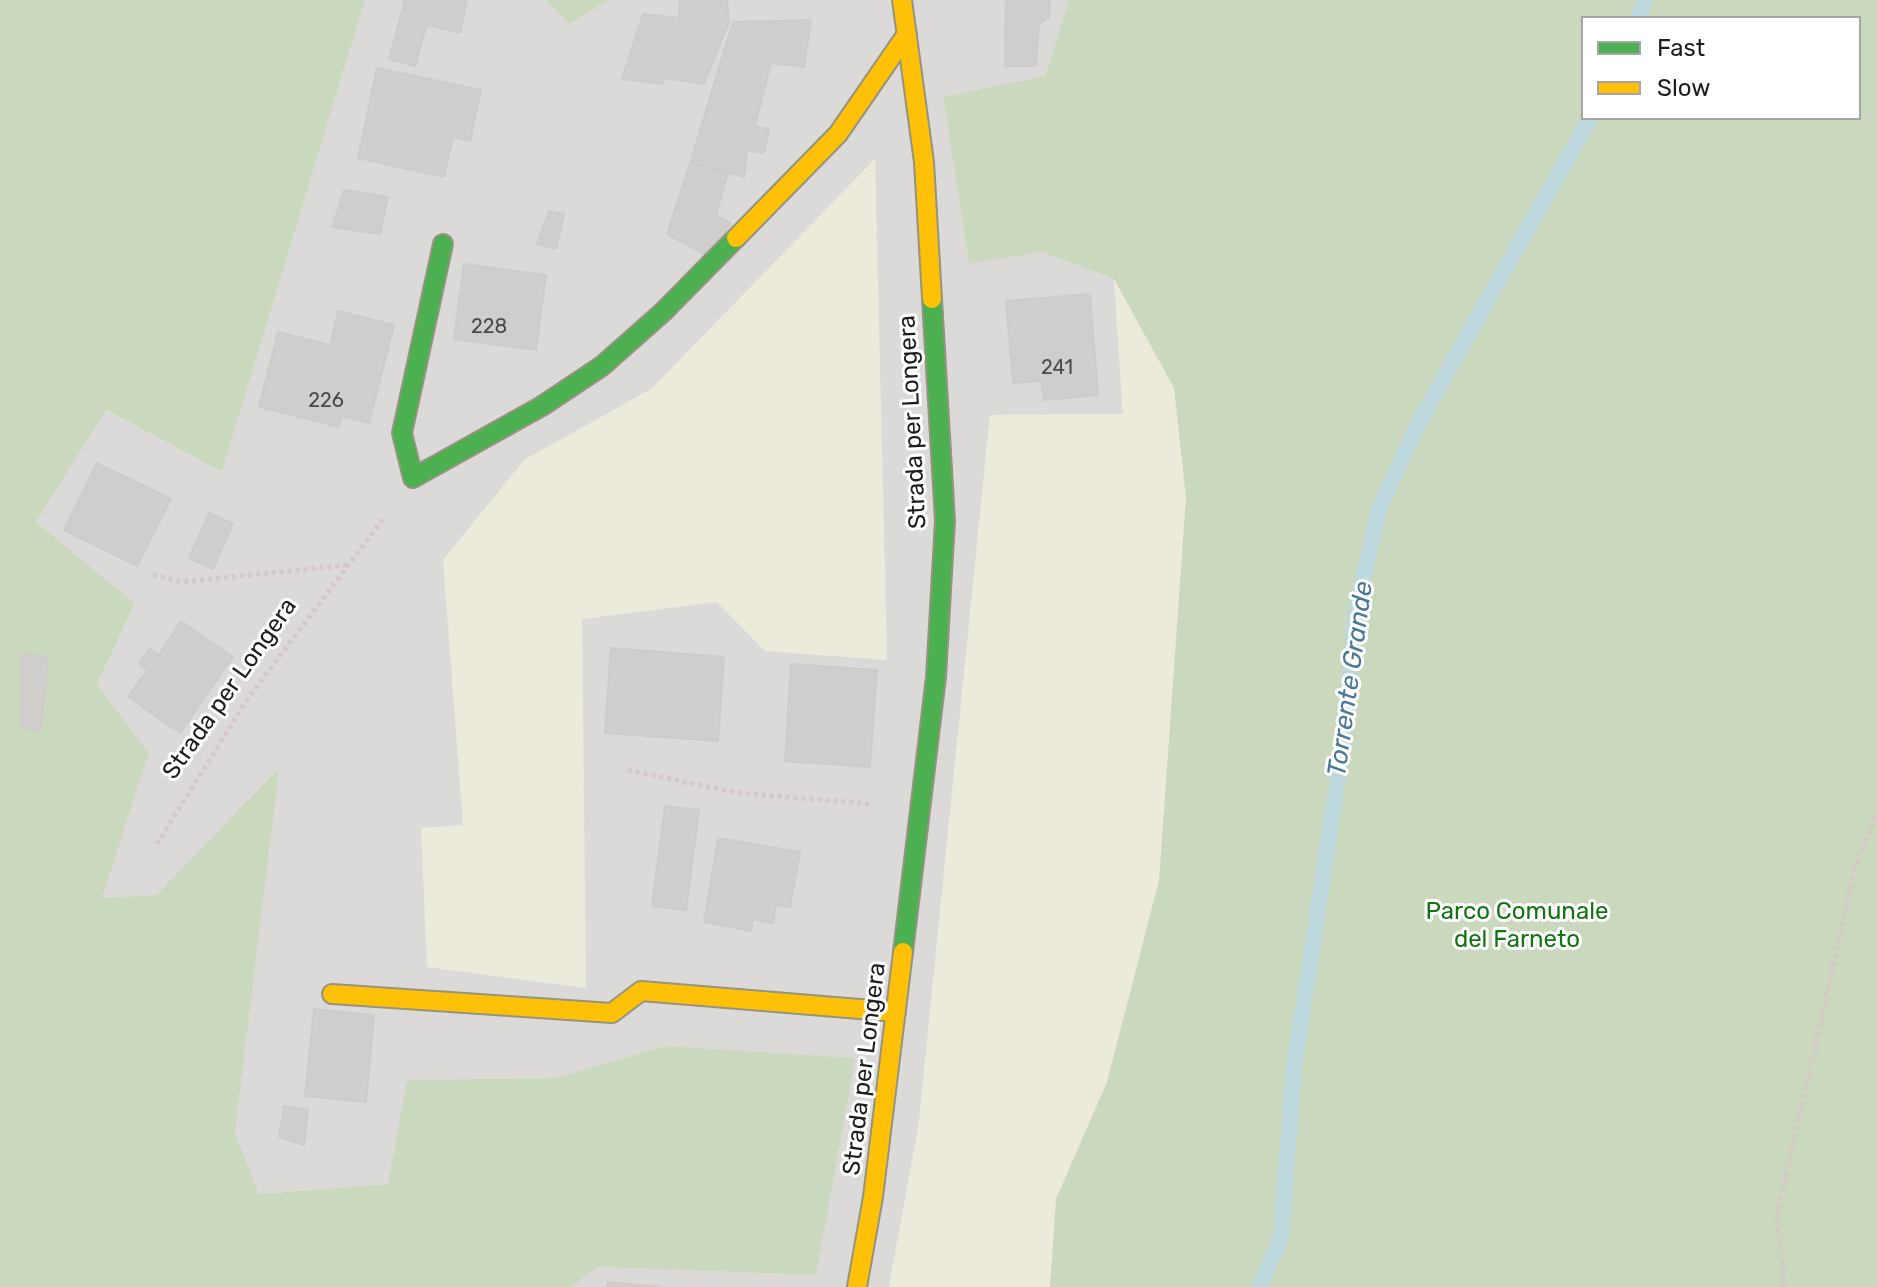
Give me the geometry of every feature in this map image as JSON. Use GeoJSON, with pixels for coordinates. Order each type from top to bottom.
{"type":"FeatureCollection","features":[{"type":"Feature","properties":{"kind":"street","name":"Strada per Longera"},"geometry":{"type":"LineString","coordinates":[[857,1287],[873,1197],[921,808],[936,677],[945,521],[924,162],[902,0]]}},
{"type":"Feature","properties":{"kind":"street"},"geometry":{"type":"LineString","coordinates":[[443,244],[402,433],[413,478],[566,390],[602,366],[663,312],[838,134],[907,34]]}},
{"type":"Feature","properties":{"kind":"street"},"geometry":{"type":"LineString","coordinates":[[332,994],[612,1013],[641,991],[896,1012]]}},
{"type":"Feature","properties":{"kind":"path","name":"Strada per Longera"},"geometry":{"type":"LineString","coordinates":[[157,844],[239,711],[413,478]]}},
{"type":"Feature","properties":{"kind":"path","name":"Strada per Longera"},"geometry":{"type":"LineString","coordinates":[[153,575],[181,582],[349,565]]}},
{"type":"Feature","properties":{"kind":"path"},"geometry":{"type":"LineString","coordinates":[[628,770],[738,793],[921,808]]}},
{"type":"Feature","properties":{"kind":"path"},"geometry":{"type":"LineString","coordinates":[[1784,1287],[1777,1215],[1855,869],[1877,811]]}},
{"type":"Feature","properties":{"kind":"shaded area"},"geometry":{"type":"Polygon","coordinates":[[[365,0],[545,0],[569,24],[609,0],[1069,0],[1045,76],[943,98],[969,264],[1042,252],[1114,279],[1123,414],[990,415],[919,1123],[889,1287],[571,1287],[598,1267],[816,1275],[664,1046],[555,1078],[408,1080],[388,1184],[259,1194],[235,1134],[278,769],[156,895],[101,899],[149,753],[97,686],[135,603],[36,522],[105,410],[222,472],[365,0]]]}},
{"type":"Feature","properties":{"kind":"shaded area"},"geometry":{"type":"Polygon","coordinates":[[[875,159],[887,660],[765,651],[717,602],[582,619],[586,988],[427,967],[421,828],[463,825],[443,560],[524,460],[651,389],[875,159]]]}},
{"type":"Feature","properties":{"kind":"shaded area"},"geometry":{"type":"Polygon","coordinates":[[[1114,279],[1174,388],[1186,498],[1159,880],[1107,1082],[1056,1199],[1050,1287],[889,1287],[919,1123],[990,415],[1123,414],[1114,279]]]}},
{"type":"Feature","properties":{"kind":"green space"},"geometry":{"type":"Polygon","coordinates":[[[0,0],[365,0],[222,472],[106,410],[36,522],[135,603],[97,685],[149,753],[102,898],[156,895],[279,768],[235,1133],[259,1194],[388,1184],[407,1080],[555,1078],[664,1046],[855,1058],[816,1275],[598,1267],[571,1287],[0,1287],[0,0]]]}},
{"type":"Feature","properties":{"kind":"green space"},"geometry":{"type":"Polygon","coordinates":[[[545,0],[609,0],[569,24],[545,0]]]}},
{"type":"Feature","properties":{"kind":"green space","name":"Parco Comunale del Farneto"},"geometry":{"type":"Polygon","coordinates":[[[1069,0],[1877,0],[1877,1287],[1050,1287],[1056,1199],[1107,1082],[1159,880],[1186,498],[1174,388],[1114,279],[1042,252],[969,264],[943,97],[1045,76],[1069,0]]]}},
{"type":"Feature","properties":{"kind":"building"},"geometry":{"type":"Polygon","coordinates":[[[405,0],[467,0],[460,33],[427,25],[415,66],[389,59],[405,0]]]}},
{"type":"Feature","properties":{"kind":"building"},"geometry":{"type":"Polygon","coordinates":[[[680,0],[727,0],[729,22],[704,84],[664,78],[662,84],[622,79],[643,14],[679,18],[680,0]]]}},
{"type":"Feature","properties":{"kind":"building"},"geometry":{"type":"Polygon","coordinates":[[[1006,0],[1050,0],[1049,17],[1039,25],[1036,66],[1005,66],[1006,0]]]}},
{"type":"Feature","properties":{"kind":"building"},"geometry":{"type":"Polygon","coordinates":[[[811,20],[804,67],[771,63],[755,126],[769,129],[764,153],[747,150],[744,177],[690,163],[733,22],[811,20]]]}},
{"type":"Feature","properties":{"kind":"building"},"geometry":{"type":"Polygon","coordinates":[[[377,68],[481,90],[470,141],[453,137],[444,177],[358,158],[377,68]]]}},
{"type":"Feature","properties":{"kind":"building"},"geometry":{"type":"Polygon","coordinates":[[[690,163],[728,173],[716,215],[730,223],[710,258],[667,234],[690,163]]]}},
{"type":"Feature","properties":{"kind":"building"},"geometry":{"type":"Polygon","coordinates":[[[344,190],[388,197],[380,234],[332,227],[344,190]]]}},
{"type":"Feature","properties":{"kind":"building"},"geometry":{"type":"Polygon","coordinates":[[[549,211],[564,214],[556,249],[537,244],[549,211]]]}},
{"type":"Feature","properties":{"kind":"building"},"geometry":{"type":"Polygon","coordinates":[[[464,264],[546,275],[536,350],[454,339],[464,264]]]}},
{"type":"Feature","properties":{"kind":"building"},"geometry":{"type":"Polygon","coordinates":[[[1090,294],[1098,395],[1044,400],[1041,381],[1013,383],[1006,301],[1090,294]]]}},
{"type":"Feature","properties":{"kind":"building"},"geometry":{"type":"Polygon","coordinates":[[[338,311],[394,325],[369,423],[342,416],[339,427],[259,407],[278,332],[330,345],[338,311]]]}},
{"type":"Feature","properties":{"kind":"building"},"geometry":{"type":"Polygon","coordinates":[[[97,463],[171,499],[137,566],[64,530],[97,463]]]}},
{"type":"Feature","properties":{"kind":"building"},"geometry":{"type":"Polygon","coordinates":[[[209,513],[233,524],[213,569],[189,558],[209,513]]]}},
{"type":"Feature","properties":{"kind":"building"},"geometry":{"type":"Polygon","coordinates":[[[181,621],[233,657],[180,733],[128,697],[147,670],[139,663],[150,648],[159,655],[181,621]]]}},
{"type":"Feature","properties":{"kind":"building"},"geometry":{"type":"Polygon","coordinates":[[[611,648],[724,657],[718,741],[605,733],[611,648]]]}},
{"type":"Feature","properties":{"kind":"building"},"geometry":{"type":"Polygon","coordinates":[[[21,654],[48,657],[41,731],[21,727],[21,654]]]}},
{"type":"Feature","properties":{"kind":"building"},"geometry":{"type":"Polygon","coordinates":[[[791,664],[877,670],[870,767],[785,761],[791,664]]]}},
{"type":"Feature","properties":{"kind":"building"},"geometry":{"type":"Polygon","coordinates":[[[665,806],[699,810],[686,910],[652,906],[665,806]]]}},
{"type":"Feature","properties":{"kind":"building"},"geometry":{"type":"Polygon","coordinates":[[[718,838],[800,852],[790,907],[776,905],[773,924],[753,919],[751,931],[704,922],[718,838]]]}},
{"type":"Feature","properties":{"kind":"building"},"geometry":{"type":"Polygon","coordinates":[[[314,1009],[374,1015],[366,1102],[305,1096],[314,1009]]]}},
{"type":"Feature","properties":{"kind":"building"},"geometry":{"type":"Polygon","coordinates":[[[284,1106],[308,1110],[304,1145],[279,1137],[284,1106]]]}},
{"type":"Feature","properties":{"kind":"building"},"geometry":{"type":"Polygon","coordinates":[[[608,1282],[661,1287],[607,1287],[608,1282]]]}},
{"type":"Feature","properties":{"kind":"waterway","name":"Torrente Grande"},"geometry":{"type":"LineString","coordinates":[[1639,16],[1645,0]]}},
{"type":"Feature","properties":{"kind":"waterway","name":"Torrente Grande"},"geometry":{"type":"LineString","coordinates":[[1260,1287],[1281,1237],[1294,1067],[1344,738],[1356,610],[1379,509],[1420,420],[1589,120]]}},
{"type":"Feature","properties":{"kind":"traffic: fast"},"geometry":{"type":"LineString","coordinates":[[443,244],[402,433],[413,478],[542,406],[602,366],[663,312],[736,238]]}},
{"type":"Feature","properties":{"kind":"traffic: fast"},"geometry":{"type":"LineString","coordinates":[[903,952],[936,677],[945,521],[932,299]]}},
{"type":"Feature","properties":{"kind":"traffic: slow"},"geometry":{"type":"LineString","coordinates":[[902,0],[924,162],[932,299]]}},
{"type":"Feature","properties":{"kind":"traffic: slow"},"geometry":{"type":"LineString","coordinates":[[736,238],[838,134],[907,34]]}},
{"type":"Feature","properties":{"kind":"traffic: slow"},"geometry":{"type":"LineString","coordinates":[[857,1287],[873,1197],[903,952]]}},
{"type":"Feature","properties":{"kind":"traffic: slow"},"geometry":{"type":"LineString","coordinates":[[332,994],[612,1013],[641,991],[896,1012]]}}]}
